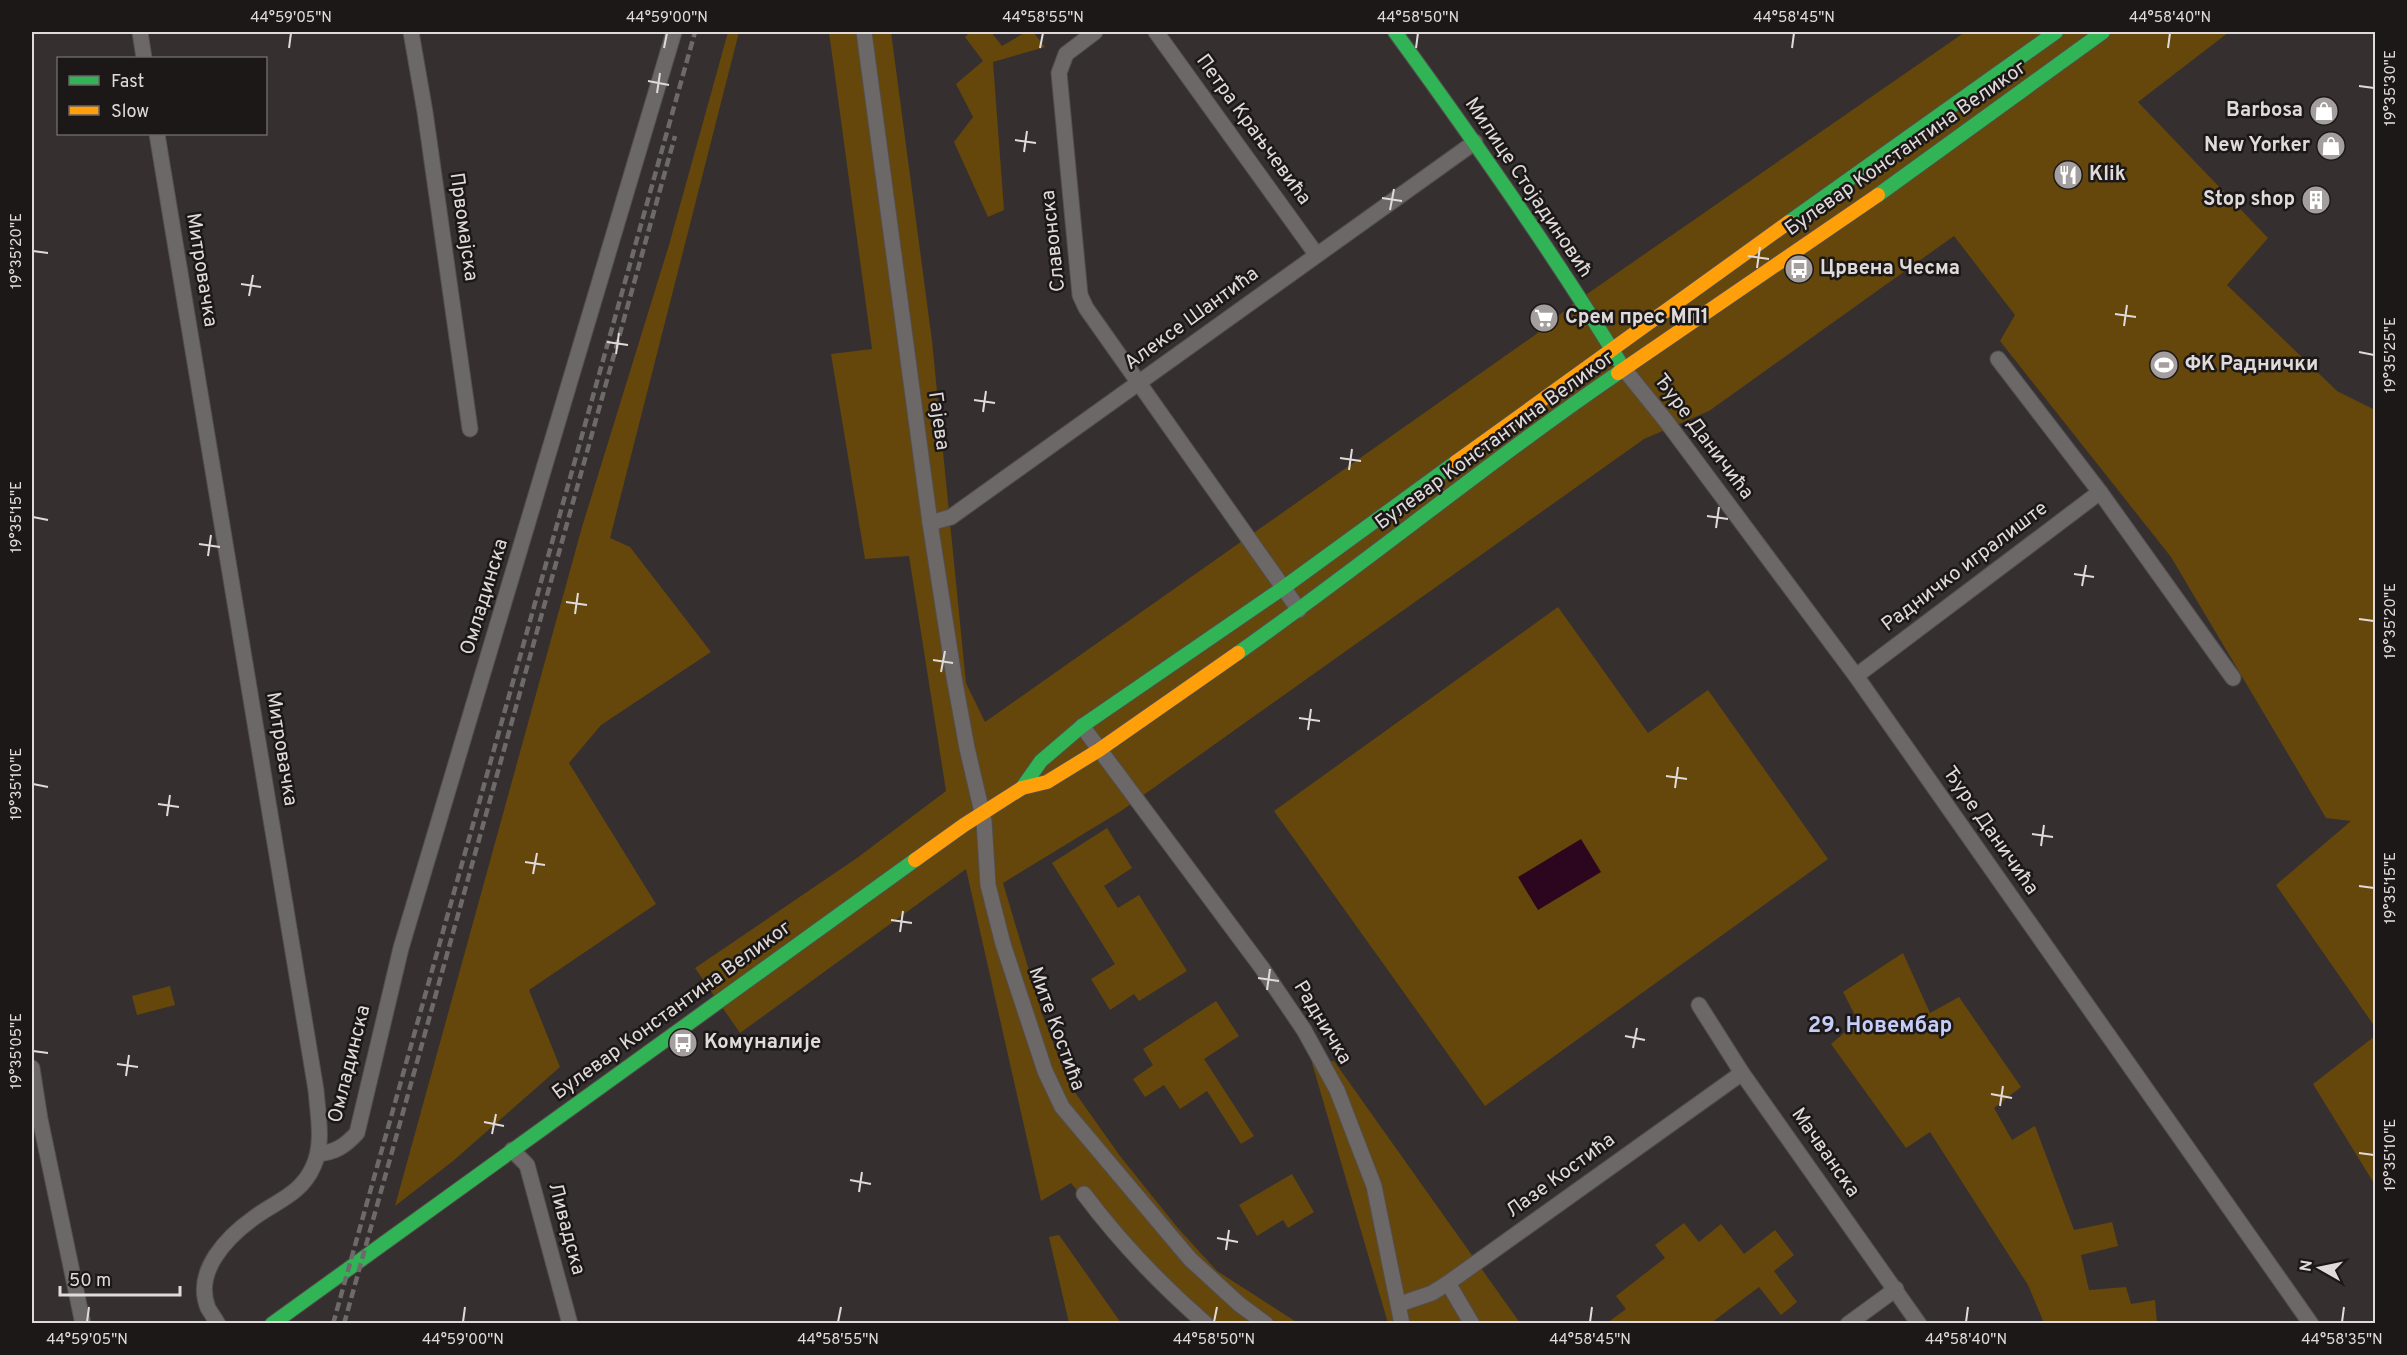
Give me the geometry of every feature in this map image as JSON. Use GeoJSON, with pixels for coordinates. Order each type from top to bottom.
{"type":"FeatureCollection","features":[{"type":"Feature","properties":{"kind":"main road","name":"Милице Стојадиновић"},"geometry":{"type":"LineString","coordinates":[[1395,32],[1474,142],[1585,305],[1624,369]]}},
{"type":"Feature","properties":{"kind":"main road","name":"Булевар Константина Великог"},"geometry":{"type":"LineString","coordinates":[[1022,788],[1041,761],[1082,726],[1283,588],[1611,349],[2056,32]]}},
{"type":"Feature","properties":{"kind":"main road","name":"Булевар Константина Великог"},"geometry":{"type":"LineString","coordinates":[[272,1323],[348,1271],[512,1150],[982,813],[1022,788],[1047,782],[1099,750],[1299,610],[1570,406],[1921,165],[2103,32]]}},
{"type":"Feature","properties":{"kind":"street"},"geometry":{"type":"LineString","coordinates":[[140,32],[144,57]]}},
{"type":"Feature","properties":{"kind":"street","name":"Првомајска"},"geometry":{"type":"LineString","coordinates":[[411,32],[427,124],[470,429]]}},
{"type":"Feature","properties":{"kind":"street","name":"Омладинска"},"geometry":{"type":"LineString","coordinates":[[318,1154],[338,1150],[346,1145],[357,1132],[401,948],[674,32]]}},
{"type":"Feature","properties":{"kind":"street","name":"Гајева"},"geometry":{"type":"LineString","coordinates":[[864,32],[930,523],[956,687],[982,813]]}},
{"type":"Feature","properties":{"kind":"street","name":"Славонска"},"geometry":{"type":"LineString","coordinates":[[1095,32],[1066,54],[1059,73],[1077,283],[1080,295],[1086,308],[1138,385],[1299,610]]}},
{"type":"Feature","properties":{"kind":"street","name":"Петра Крањчевића"},"geometry":{"type":"LineString","coordinates":[[1156,32],[1316,254]]}},
{"type":"Feature","properties":{"kind":"street","name":"Митровачка"},"geometry":{"type":"LineString","coordinates":[[157,135],[316,1090],[320,1132],[314,1167],[299,1189],[244,1225],[227,1240],[214,1259],[207,1274],[206,1291],[208,1307],[218,1323]]}},
{"type":"Feature","properties":{"kind":"street","name":"Алексе Шантића"},"geometry":{"type":"LineString","coordinates":[[930,523],[951,517],[1474,142]]}},
{"type":"Feature","properties":{"kind":"street"},"geometry":{"type":"LineString","coordinates":[[1998,359],[2100,492],[2233,678]]}},
{"type":"Feature","properties":{"kind":"street","name":"Ђуре Даничића"},"geometry":{"type":"LineString","coordinates":[[1624,369],[1666,421],[1856,676],[2311,1323]]}},
{"type":"Feature","properties":{"kind":"street","name":"Радничко игралиште"},"geometry":{"type":"LineString","coordinates":[[1856,676],[2100,492]]}},
{"type":"Feature","properties":{"kind":"street","name":"Радничка"},"geometry":{"type":"LineString","coordinates":[[1082,726],[1262,968],[1304,1030],[1337,1090],[1374,1186],[1400,1304],[1402,1323]]}},
{"type":"Feature","properties":{"kind":"street","name":"Мите Костића"},"geometry":{"type":"LineString","coordinates":[[982,813],[988,885],[1003,944],[1045,1071],[1062,1107],[1190,1258],[1239,1304],[1266,1323]]}},
{"type":"Feature","properties":{"kind":"street","name":"Мачванска"},"geometry":{"type":"LineString","coordinates":[[1699,1005],[1742,1073],[1919,1323]]}},
{"type":"Feature","properties":{"kind":"street"},"geometry":{"type":"LineString","coordinates":[[32,1068],[36,1121],[84,1323]]}},
{"type":"Feature","properties":{"kind":"street","name":"Лазе Костића"},"geometry":{"type":"LineString","coordinates":[[1400,1304],[1432,1293],[1448,1283],[1742,1073]]}},
{"type":"Feature","properties":{"kind":"street","name":"Ливадска"},"geometry":{"type":"LineString","coordinates":[[512,1150],[526,1165],[570,1323]]}},
{"type":"Feature","properties":{"kind":"street"},"geometry":{"type":"LineString","coordinates":[[1084,1194],[1139,1260],[1206,1323]]}},
{"type":"Feature","properties":{"kind":"street"},"geometry":{"type":"LineString","coordinates":[[1448,1283],[1472,1323]]}},
{"type":"Feature","properties":{"kind":"street"},"geometry":{"type":"LineString","coordinates":[[1848,1323],[1896,1289]]}},
{"type":"Feature","properties":{"kind":"shaded area"},"geometry":{"type":"Polygon","coordinates":[[[728,32],[739,32],[610,538],[630,547],[711,652],[601,725],[569,763],[656,904],[529,990],[560,1067],[453,1161],[395,1206],[582,527],[669,245],[728,32]]]}},
{"type":"Feature","properties":{"kind":"shaded area"},"geometry":{"type":"Polygon","coordinates":[[[829,32],[891,32],[932,341],[966,683],[985,722],[1535,335],[1574,303],[1965,32],[2229,32],[2138,102],[2268,238],[2227,285],[2337,391],[2375,410],[2375,1027],[2276,885],[2351,821],[2326,818],[2171,557],[2000,341],[2015,315],[1954,236],[1709,411],[1644,439],[1121,811],[1003,883],[1042,1014],[1069,1084],[1120,1156],[1177,1227],[1217,1271],[1298,1323],[1203,1323],[1121,1245],[1071,1183],[1041,1201],[966,869],[740,1033],[695,968],[857,858],[946,791],[909,556],[865,559],[831,354],[872,349],[829,32]]]}},
{"type":"Feature","properties":{"kind":"shaded area"},"geometry":{"type":"Polygon","coordinates":[[[970,32],[991,32],[1002,46],[1026,32],[1033,32],[1045,47],[993,62],[1004,210],[988,217],[954,142],[973,117],[956,84],[983,61],[965,37],[970,32]]]}},
{"type":"Feature","properties":{"kind":"shaded area"},"geometry":{"type":"Polygon","coordinates":[[[1558,607],[1648,733],[1708,690],[1828,859],[1485,1106],[1274,811],[1558,607]]]}},
{"type":"Feature","properties":{"kind":"shaded area"},"geometry":{"type":"Polygon","coordinates":[[[1107,828],[1132,868],[1104,886],[1118,908],[1139,895],[1187,971],[1139,1001],[1134,994],[1110,1010],[1091,979],[1115,964],[1052,863],[1107,828]]]}},
{"type":"Feature","properties":{"kind":"shaded area"},"geometry":{"type":"Polygon","coordinates":[[[1581,839],[1601,872],[1538,910],[1518,877],[1581,839]]]}},
{"type":"Feature","properties":{"kind":"shaded area"},"geometry":{"type":"Polygon","coordinates":[[[1903,953],[1930,1013],[1959,997],[2021,1087],[1994,1108],[2012,1140],[2035,1126],[2074,1230],[2112,1222],[2118,1246],[2081,1255],[2089,1290],[2126,1287],[2131,1304],[2155,1300],[2157,1323],[2044,1323],[2028,1285],[1930,1132],[1906,1148],[1831,1044],[1858,1021],[1843,992],[1903,953]]]}},
{"type":"Feature","properties":{"kind":"shaded area"},"geometry":{"type":"Polygon","coordinates":[[[170,986],[175,1005],[137,1015],[132,996],[170,986]]]}},
{"type":"Feature","properties":{"kind":"shaded area"},"geometry":{"type":"Polygon","coordinates":[[[1216,1001],[1239,1036],[1204,1059],[1254,1136],[1241,1144],[1207,1091],[1180,1109],[1164,1085],[1145,1097],[1133,1079],[1153,1065],[1143,1049],[1216,1001]]]}},
{"type":"Feature","properties":{"kind":"shaded area"},"geometry":{"type":"Polygon","coordinates":[[[2375,1036],[2375,1185],[2313,1084],[2375,1036]]]}},
{"type":"Feature","properties":{"kind":"shaded area"},"geometry":{"type":"Polygon","coordinates":[[[1334,1061],[1520,1323],[1388,1323],[1312,1063],[1334,1061]]]}},
{"type":"Feature","properties":{"kind":"shaded area"},"geometry":{"type":"Polygon","coordinates":[[[1292,1174],[1314,1212],[1288,1228],[1283,1220],[1257,1236],[1239,1205],[1292,1174]]]}},
{"type":"Feature","properties":{"kind":"shaded area"},"geometry":{"type":"Polygon","coordinates":[[[1684,1223],[1699,1242],[1721,1224],[1744,1254],[1775,1230],[1794,1255],[1774,1271],[1797,1302],[1781,1315],[1759,1287],[1711,1323],[1607,1323],[1626,1309],[1616,1296],[1665,1258],[1655,1245],[1684,1223]]]}},
{"type":"Feature","properties":{"kind":"shaded area"},"geometry":{"type":"Polygon","coordinates":[[[1059,1235],[1121,1323],[1069,1323],[1049,1237],[1059,1235]]]}},
{"type":"Feature","properties":{"kind":"railway"},"geometry":{"type":"LineString","coordinates":[[333,1324],[695,32]]}},
{"type":"Feature","properties":{"kind":"railway"},"geometry":{"type":"LineString","coordinates":[[344,1324],[675,136]]}},
{"type":"Feature","properties":{"kind":"traffic: fast"},"geometry":{"type":"LineString","coordinates":[[1395,32],[1510,194],[1619,361]]}},
{"type":"Feature","properties":{"kind":"traffic: fast"},"geometry":{"type":"LineString","coordinates":[[1789,222],[2056,32]]}},
{"type":"Feature","properties":{"kind":"traffic: fast"},"geometry":{"type":"LineString","coordinates":[[1878,195],[2103,32]]}},
{"type":"Feature","properties":{"kind":"traffic: fast"},"geometry":{"type":"LineString","coordinates":[[1238,653],[1618,373]]}},
{"type":"Feature","properties":{"kind":"traffic: fast"},"geometry":{"type":"LineString","coordinates":[[1022,788],[1041,761],[1082,726],[1283,588],[1456,462]]}},
{"type":"Feature","properties":{"kind":"traffic: fast"},"geometry":{"type":"LineString","coordinates":[[272,1324],[915,860]]}},
{"type":"Feature","properties":{"kind":"traffic: slow"},"geometry":{"type":"LineString","coordinates":[[1618,373],[1878,195]]}},
{"type":"Feature","properties":{"kind":"traffic: slow"},"geometry":{"type":"LineString","coordinates":[[1456,462],[1789,222]]}},
{"type":"Feature","properties":{"kind":"traffic: slow"},"geometry":{"type":"LineString","coordinates":[[915,860],[1022,788],[1047,782],[1099,750],[1238,653]]}},
{"type":"Feature","properties":{"kind":"place","name":"Barbosa"},"geometry":{"type":"Point","coordinates":[2324,111]}},
{"type":"Feature","properties":{"kind":"place","name":"New Yorker"},"geometry":{"type":"Point","coordinates":[2331,146]}},
{"type":"Feature","properties":{"kind":"place","name":"Klik"},"geometry":{"type":"Point","coordinates":[2068,175]}},
{"type":"Feature","properties":{"kind":"place","name":"Stop shop"},"geometry":{"type":"Point","coordinates":[2316,200]}},
{"type":"Feature","properties":{"kind":"place","name":"Црвена Чесма"},"geometry":{"type":"Point","coordinates":[1799,269]}},
{"type":"Feature","properties":{"kind":"place","name":"Срем прес МП1"},"geometry":{"type":"Point","coordinates":[1544,318]}},
{"type":"Feature","properties":{"kind":"place","name":"ФК Раднички"},"geometry":{"type":"Point","coordinates":[2164,365]}},
{"type":"Feature","properties":{"kind":"place","name":"Комуналије"},"geometry":{"type":"Point","coordinates":[683,1043]}},
{"type":"Feature","properties":{"kind":"district","name":"29. Новембар"},"geometry":{"type":"Point","coordinates":[1880,1026]}}]}
